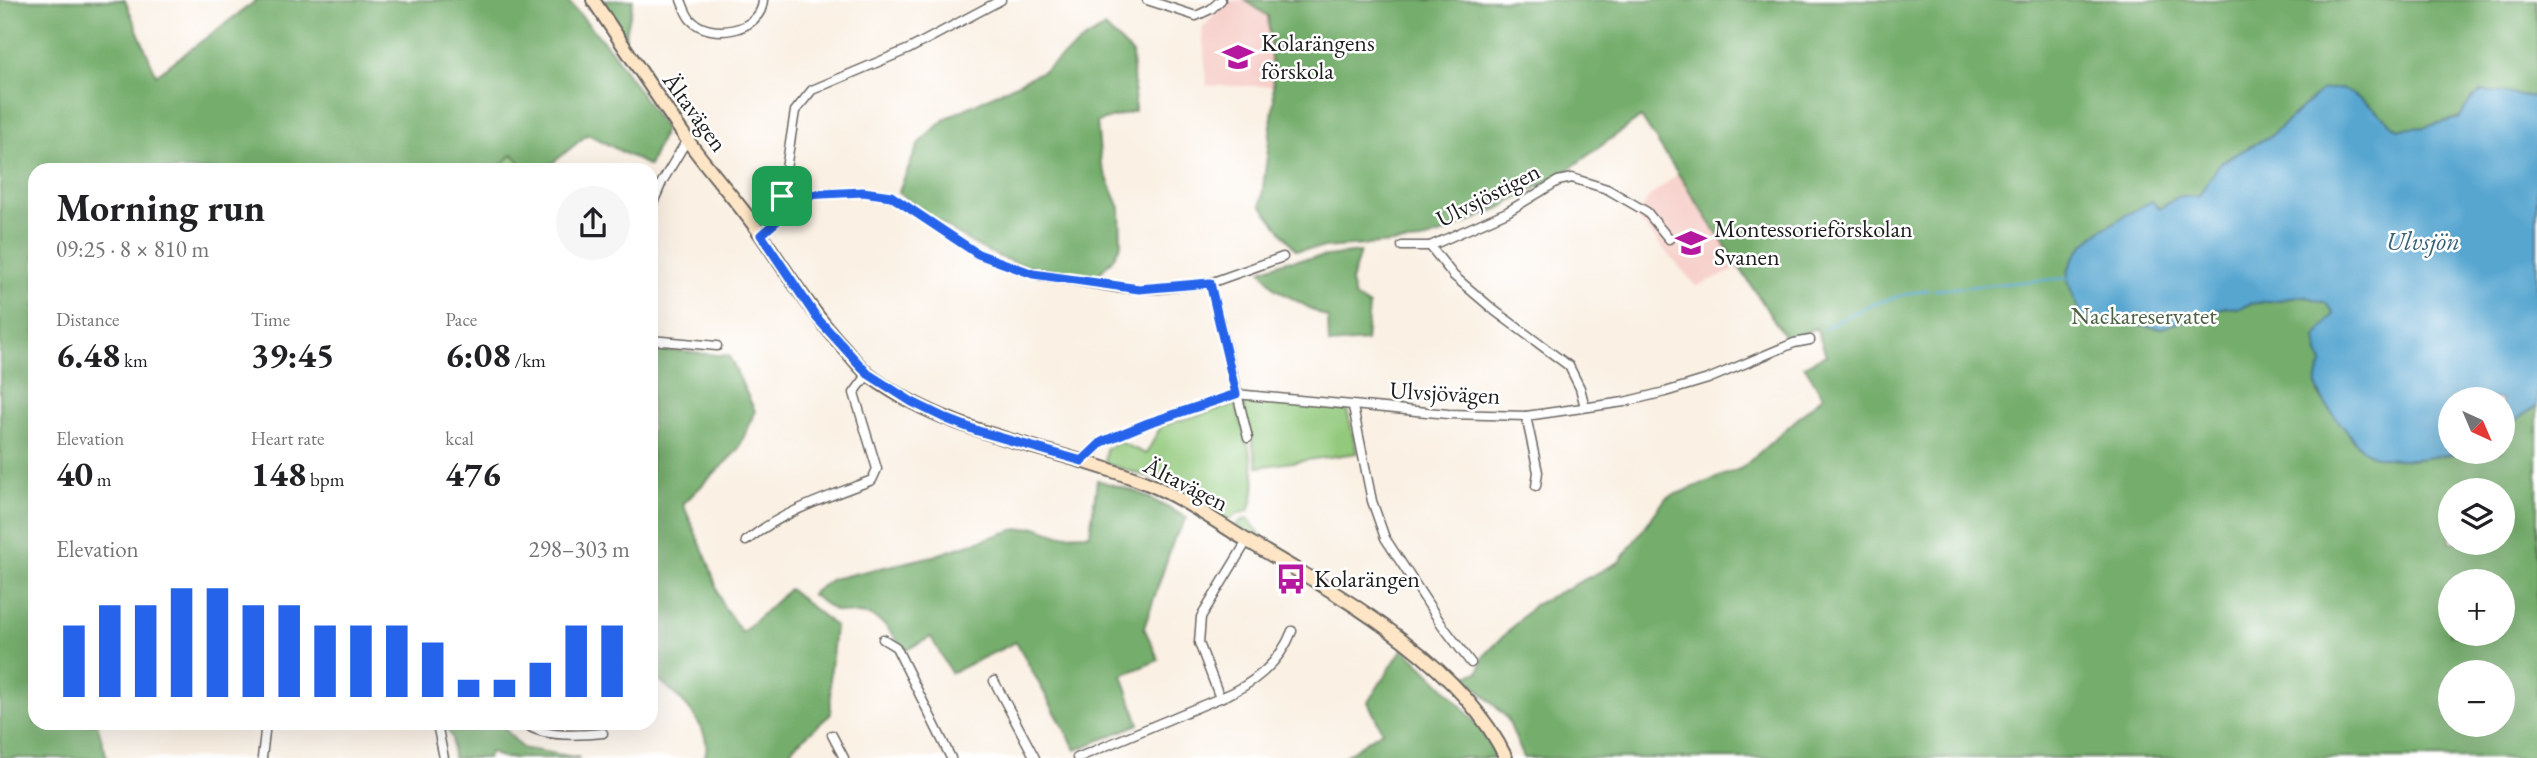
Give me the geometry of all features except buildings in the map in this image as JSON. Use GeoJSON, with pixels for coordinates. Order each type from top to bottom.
{"type":"FeatureCollection","features":[{"type":"Feature","properties":{"kind":"main road","name":"Ältavägen"},"geometry":{"type":"LineString","coordinates":[[593,0],[687,140],[761,235],[817,318],[868,374],[912,402],[947,419],[1146,483],[1191,505],[1318,583],[1392,633],[1441,674],[1486,723],[1506,758]]}},
{"type":"Feature","properties":{"kind":"street"},"geometry":{"type":"LineString","coordinates":[[681,0],[693,22],[710,30],[746,27],[758,18],[763,0]]}},
{"type":"Feature","properties":{"kind":"street"},"geometry":{"type":"LineString","coordinates":[[761,235],[778,220],[795,111],[812,90],[909,49],[1001,0]]}},
{"type":"Feature","properties":{"kind":"street"},"geometry":{"type":"LineString","coordinates":[[1147,0],[1196,16],[1211,9],[1221,0]]}},
{"type":"Feature","properties":{"kind":"street"},"geometry":{"type":"LineString","coordinates":[[658,191],[687,140]]}},
{"type":"Feature","properties":{"kind":"street","name":"Ulvsjöstigen"},"geometry":{"type":"LineString","coordinates":[[1402,246],[1430,246],[1507,212],[1558,181],[1572,178],[1607,189],[1647,212],[1669,239]]}},
{"type":"Feature","properties":{"kind":"street"},"geometry":{"type":"LineString","coordinates":[[782,196],[863,192],[891,196],[978,254],[1033,274],[1139,289],[1210,283],[1283,257]]}},
{"type":"Feature","properties":{"kind":"street","name":"Ulvsjöstigen"},"geometry":{"type":"LineString","coordinates":[[1430,246],[1454,276],[1495,311],[1569,366],[1580,388],[1585,407]]}},
{"type":"Feature","properties":{"kind":"street"},"geometry":{"type":"LineString","coordinates":[[1210,283],[1248,438]]}},
{"type":"Feature","properties":{"kind":"street","name":"Ulvsjövägen"},"geometry":{"type":"LineString","coordinates":[[1082,461],[1102,442],[1148,423],[1236,394],[1353,407],[1526,416],[1624,402],[1676,389],[1708,379],[1794,343],[1810,340]]}},
{"type":"Feature","properties":{"kind":"street"},"geometry":{"type":"LineString","coordinates":[[658,341],[717,346]]}},
{"type":"Feature","properties":{"kind":"street"},"geometry":{"type":"LineString","coordinates":[[746,541],[760,529],[798,508],[872,480],[877,469],[854,393],[868,374]]}},
{"type":"Feature","properties":{"kind":"street"},"geometry":{"type":"LineString","coordinates":[[1353,407],[1372,501],[1385,538],[1442,625],[1471,663]]}},
{"type":"Feature","properties":{"kind":"street"},"geometry":{"type":"LineString","coordinates":[[1526,416],[1538,472],[1536,486]]}},
{"type":"Feature","properties":{"kind":"street"},"geometry":{"type":"LineString","coordinates":[[1220,698],[1199,643],[1202,617],[1247,541]]}},
{"type":"Feature","properties":{"kind":"street"},"geometry":{"type":"LineString","coordinates":[[1077,758],[1247,686],[1266,670],[1289,641],[1292,631]]}},
{"type":"Feature","properties":{"kind":"street"},"geometry":{"type":"LineString","coordinates":[[883,639],[896,647],[951,758]]}},
{"type":"Feature","properties":{"kind":"street"},"geometry":{"type":"LineString","coordinates":[[994,681],[1035,758]]}},
{"type":"Feature","properties":{"kind":"street"},"geometry":{"type":"LineString","coordinates":[[262,758],[266,730]]}},
{"type":"Feature","properties":{"kind":"street"},"geometry":{"type":"LineString","coordinates":[[438,730],[444,758]]}},
{"type":"Feature","properties":{"kind":"street"},"geometry":{"type":"LineString","coordinates":[[539,730],[572,735],[603,733]]}},
{"type":"Feature","properties":{"kind":"street"},"geometry":{"type":"LineString","coordinates":[[832,735],[844,758]]}},
{"type":"Feature","properties":{"kind":"shaded area","name":"Kolarängens förskola"},"geometry":{"type":"Polygon","coordinates":[[[1233,0],[1245,0],[1268,16],[1273,86],[1207,86],[1202,29],[1215,13],[1233,0]]]}},
{"type":"Feature","properties":{"kind":"shaded area","name":"Montessorieförskolan Svanen"},"geometry":{"type":"Polygon","coordinates":[[[1679,173],[1740,268],[1696,286],[1637,218],[1648,198],[1679,173]]]}},
{"type":"Feature","properties":{"kind":"green space"},"geometry":{"type":"Polygon","coordinates":[[[0,0],[125,0],[156,75],[257,0],[567,0],[612,51],[665,129],[650,163],[643,163],[588,134],[553,163],[521,163],[513,154],[503,163],[28,163],[28,730],[99,730],[107,758],[0,758],[0,0]]]}},
{"type":"Feature","properties":{"kind":"green space"},"geometry":{"type":"Polygon","coordinates":[[[598,0],[633,0],[625,39],[598,0]]]}},
{"type":"Feature","properties":{"kind":"green space","name":"Nackareservatet"},"geometry":{"type":"Polygon","coordinates":[[[1245,0],[2537,0],[2537,97],[2482,91],[2470,101],[2460,117],[2425,127],[2398,129],[2361,99],[2322,90],[2272,135],[2220,163],[2198,197],[2179,196],[2160,209],[2086,323],[2112,322],[2161,328],[2225,307],[2239,308],[2305,296],[2326,303],[2334,314],[2318,394],[2368,453],[2411,460],[2438,456],[2438,464],[2515,464],[2515,421],[2537,405],[2537,758],[1524,758],[1507,718],[1465,676],[1479,672],[1483,657],[1534,605],[1619,562],[1666,498],[1742,468],[1823,396],[1804,366],[1826,355],[1816,328],[1787,340],[1641,117],[1565,172],[1500,208],[1444,233],[1421,241],[1296,250],[1261,205],[1274,100],[1268,16],[1245,0]]]}},
{"type":"Feature","properties":{"kind":"green space"},"geometry":{"type":"Polygon","coordinates":[[[1105,27],[1132,53],[1135,111],[1097,122],[1101,164],[1120,208],[1121,245],[1097,276],[1032,267],[995,255],[957,234],[898,193],[919,143],[946,118],[1045,70],[1105,27]]]}},
{"type":"Feature","properties":{"kind":"green space"},"geometry":{"type":"Polygon","coordinates":[[[513,154],[521,163],[503,163],[513,154]]]}},
{"type":"Feature","properties":{"kind":"green space"},"geometry":{"type":"Polygon","coordinates":[[[1360,252],[1351,282],[1355,297],[1369,306],[1366,341],[1329,344],[1328,318],[1275,289],[1261,270],[1286,261],[1360,252]]]}},
{"type":"Feature","properties":{"kind":"green space"},"geometry":{"type":"Polygon","coordinates":[[[658,349],[729,356],[755,411],[738,450],[683,504],[709,564],[722,604],[742,633],[789,589],[835,626],[830,679],[831,714],[793,747],[788,758],[704,758],[706,747],[699,723],[681,700],[660,681],[658,349]]]}},
{"type":"Feature","properties":{"kind":"green space"},"geometry":{"type":"Polygon","coordinates":[[[1250,401],[1347,410],[1357,453],[1258,467],[1243,405],[1250,401]]]}},
{"type":"Feature","properties":{"kind":"green space"},"geometry":{"type":"Polygon","coordinates":[[[1234,405],[1251,458],[1254,486],[1248,511],[1229,520],[1154,479],[1105,463],[1106,449],[1120,442],[1146,454],[1161,426],[1234,405]]]}},
{"type":"Feature","properties":{"kind":"green space"},"geometry":{"type":"Polygon","coordinates":[[[1097,480],[1140,493],[1187,518],[1174,539],[1144,628],[1159,660],[1122,675],[1139,724],[1076,750],[1016,642],[951,673],[931,637],[906,650],[885,625],[872,616],[835,611],[811,594],[832,579],[933,556],[1013,530],[1036,527],[1059,535],[1090,534],[1097,480]]]}},
{"type":"Feature","properties":{"kind":"green space"},"geometry":{"type":"Polygon","coordinates":[[[1249,519],[1268,546],[1236,525],[1249,519]]]}},
{"type":"Feature","properties":{"kind":"green space"},"geometry":{"type":"Polygon","coordinates":[[[1403,648],[1467,713],[1498,758],[1342,758],[1382,731],[1368,702],[1403,648]]]}},
{"type":"Feature","properties":{"kind":"green space"},"geometry":{"type":"Polygon","coordinates":[[[448,730],[506,730],[522,748],[580,758],[502,758],[490,752],[487,758],[453,758],[452,738],[448,730]]]}},
{"type":"Feature","properties":{"kind":"water","name":"Ulvsjön"},"geometry":{"type":"Polygon","coordinates":[[[2341,88],[2361,99],[2398,129],[2425,127],[2459,118],[2470,101],[2482,91],[2537,97],[2537,405],[2515,421],[2515,387],[2438,387],[2438,456],[2394,459],[2370,454],[2354,441],[2325,403],[2317,387],[2317,376],[2323,362],[2318,354],[2316,337],[2334,314],[2326,303],[2305,296],[2239,308],[2225,307],[2161,328],[2112,322],[2085,323],[2070,288],[2070,265],[2087,242],[2152,201],[2160,209],[2179,196],[2198,197],[2220,163],[2272,135],[2322,90],[2341,88]]]}},
{"type":"Feature","properties":{"kind":"waterway"},"geometry":{"type":"LineString","coordinates":[[1934,290],[2068,278]]}},
{"type":"Feature","properties":{"kind":"waterway"},"geometry":{"type":"LineString","coordinates":[[1824,329],[1874,304],[1928,290]]}},
{"type":"Feature","properties":{"kind":"place","name":"Kolarängens förskola"},"geometry":{"type":"Point","coordinates":[1238,57]}},
{"type":"Feature","properties":{"kind":"place","name":"Montessorieförskolan Svanen"},"geometry":{"type":"Point","coordinates":[1691,243]}},
{"type":"Feature","properties":{"kind":"place","name":"Kolarängen"},"geometry":{"type":"Point","coordinates":[1291,579]}},
{"type":"Feature","properties":{"kind":"route"},"geometry":{"type":"LineString","coordinates":[[863,192],[891,196],[978,254],[1033,274],[1118,288],[1158,289],[1210,283],[1236,394],[1148,423],[1102,442],[1082,461],[978,431],[947,419],[912,402],[868,374],[817,318],[761,235],[778,220],[782,196],[863,192]]}}]}
